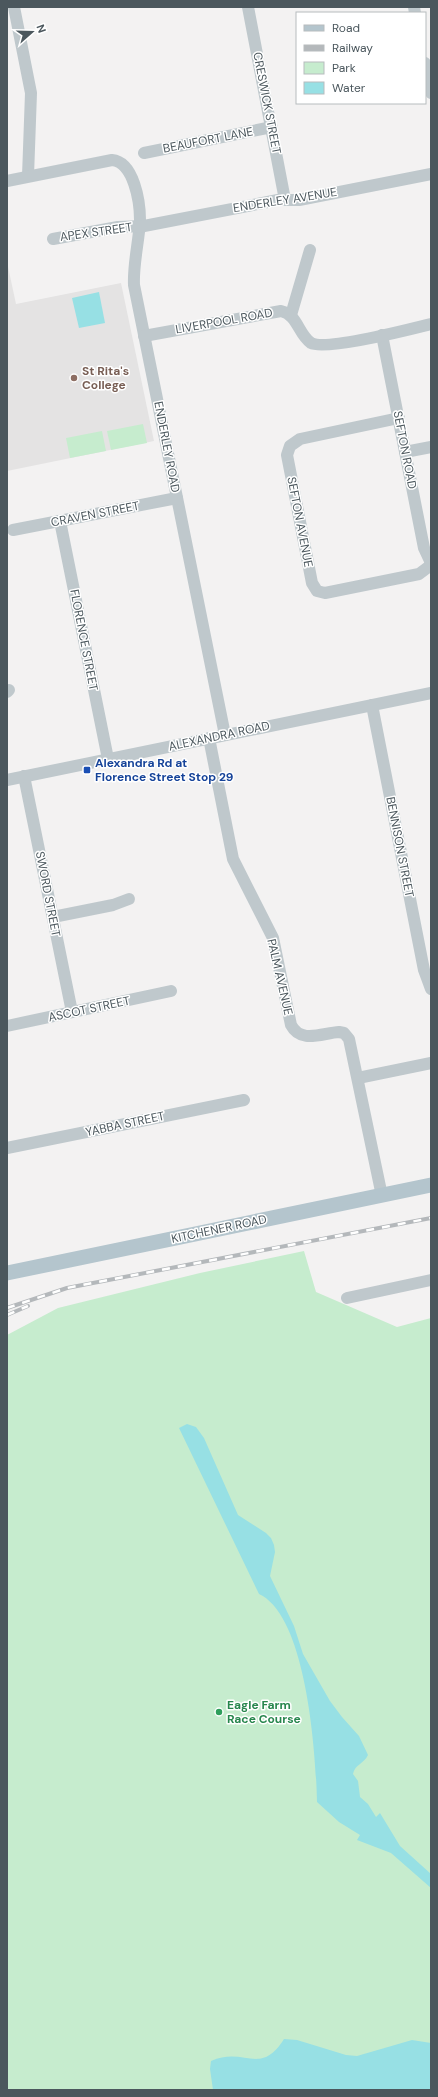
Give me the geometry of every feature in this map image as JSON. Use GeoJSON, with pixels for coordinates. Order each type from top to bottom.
{"type":"FeatureCollection","features":[{"type":"Feature","properties":{"kind":"main road","name":"KITCHENER ROAD"},"geometry":{"type":"LineString","coordinates":[[7,1273],[431,1186]]}},
{"type":"Feature","properties":{"kind":"street","name":"CRESWICK STREET"},"geometry":{"type":"LineString","coordinates":[[248,7],[285,200]]}},
{"type":"Feature","properties":{"kind":"street"},"geometry":{"type":"LineString","coordinates":[[7,180],[28,176],[31,93],[14,8]]}},
{"type":"Feature","properties":{"kind":"street"},"geometry":{"type":"LineString","coordinates":[[426,68],[431,93]]}},
{"type":"Feature","properties":{"kind":"street","name":"BEAUFORT LANE"},"geometry":{"type":"LineString","coordinates":[[144,153],[272,127]]}},
{"type":"Feature","properties":{"kind":"street","name":"ENDERLEY ROAD"},"geometry":{"type":"LineString","coordinates":[[28,176],[107,160],[121,162],[129,170],[132,176],[140,217],[134,280],[225,735]]}},
{"type":"Feature","properties":{"kind":"street","name":"ENDERLEY AVENUE"},"geometry":{"type":"LineString","coordinates":[[139,226],[285,200],[299,200],[431,174]]}},
{"type":"Feature","properties":{"kind":"street","name":"APEX STREET"},"geometry":{"type":"LineString","coordinates":[[53,239],[118,227],[139,226]]}},
{"type":"Feature","properties":{"kind":"street"},"geometry":{"type":"LineString","coordinates":[[291,315],[310,250]]}},
{"type":"Feature","properties":{"kind":"street","name":"LIVERPOOL ROAD"},"geometry":{"type":"LineString","coordinates":[[144,336],[281,311],[291,315],[305,338],[318,346],[382,335],[431,324]]}},
{"type":"Feature","properties":{"kind":"street","name":"SEFTON ROAD"},"geometry":{"type":"LineString","coordinates":[[382,335],[424,548],[431,564]]}},
{"type":"Feature","properties":{"kind":"street","name":"SEFTON AVENUE"},"geometry":{"type":"LineString","coordinates":[[398,418],[300,439],[290,446],[287,455],[312,583],[316,591],[325,593],[419,574],[431,564]]}},
{"type":"Feature","properties":{"kind":"street"},"geometry":{"type":"LineString","coordinates":[[405,452],[431,447]]}},
{"type":"Feature","properties":{"kind":"street","name":"CRAVEN STREET"},"geometry":{"type":"LineString","coordinates":[[13,530],[177,498]]}},
{"type":"Feature","properties":{"kind":"street","name":"FLORENCE STREET"},"geometry":{"type":"LineString","coordinates":[[60,521],[108,759]]}},
{"type":"Feature","properties":{"kind":"street","name":"ALEXANDRA ROAD"},"geometry":{"type":"LineString","coordinates":[[7,780],[431,693]]}},
{"type":"Feature","properties":{"kind":"street","name":"BENNISON STREET"},"geometry":{"type":"LineString","coordinates":[[372,705],[424,970],[431,989]]}},
{"type":"Feature","properties":{"kind":"street","name":"PALM AVENUE"},"geometry":{"type":"LineString","coordinates":[[209,738],[233,859],[273,938],[291,1025],[297,1033],[305,1036],[335,1032],[346,1034],[350,1042],[382,1196]]}},
{"type":"Feature","properties":{"kind":"street","name":"SWORD STREET"},"geometry":{"type":"LineString","coordinates":[[24,776],[72,1012]]}},
{"type":"Feature","properties":{"kind":"street"},"geometry":{"type":"LineString","coordinates":[[52,917],[113,905],[129,899]]}},
{"type":"Feature","properties":{"kind":"street","name":"ASCOT STREET"},"geometry":{"type":"LineString","coordinates":[[7,1026],[171,992]]}},
{"type":"Feature","properties":{"kind":"street"},"geometry":{"type":"LineString","coordinates":[[358,1078],[431,1063]]}},
{"type":"Feature","properties":{"kind":"street","name":"YABBA STREET"},"geometry":{"type":"LineString","coordinates":[[7,1148],[244,1100]]}},
{"type":"Feature","properties":{"kind":"street"},"geometry":{"type":"LineString","coordinates":[[347,1298],[431,1280]]}},
{"type":"Feature","properties":{"kind":"shaded area","name":"St Rita's College"},"geometry":{"type":"Polygon","coordinates":[[[7,262],[16,304],[121,283],[154,441],[7,471],[7,262]]]}},
{"type":"Feature","properties":{"kind":"green space"},"geometry":{"type":"Polygon","coordinates":[[[143,424],[147,443],[111,450],[107,431],[143,424]]]}},
{"type":"Feature","properties":{"kind":"green space"},"geometry":{"type":"Polygon","coordinates":[[[102,431],[106,451],[70,458],[66,438],[102,431]]]}},
{"type":"Feature","properties":{"kind":"green space","name":"Eagle Farm Race Course"},"geometry":{"type":"Polygon","coordinates":[[[304,1251],[316,1292],[397,1327],[431,1318],[431,2090],[7,2090],[7,1335],[58,1308],[200,1273],[304,1251]]]}},
{"type":"Feature","properties":{"kind":"water"},"geometry":{"type":"Polygon","coordinates":[[[99,292],[105,323],[79,328],[72,298],[99,292]]]}},
{"type":"Feature","properties":{"kind":"water"},"geometry":{"type":"Polygon","coordinates":[[[187,1424],[196,1427],[204,1438],[238,1515],[266,1533],[271,1538],[275,1552],[270,1576],[294,1626],[303,1654],[330,1701],[359,1736],[368,1755],[356,1768],[353,1774],[358,1781],[360,1797],[368,1804],[376,1817],[380,1813],[400,1846],[431,1874],[431,1888],[391,1853],[357,1840],[360,1835],[339,1822],[317,1802],[311,1721],[306,1689],[298,1657],[288,1629],[275,1607],[259,1594],[179,1428],[187,1424]]]}},
{"type":"Feature","properties":{"kind":"water"},"geometry":{"type":"Polygon","coordinates":[[[284,2039],[297,2040],[346,2055],[357,2056],[412,2040],[431,2043],[431,2090],[213,2090],[210,2069],[211,2061],[223,2057],[259,2059],[267,2056],[275,2050],[284,2039]]]}},
{"type":"Feature","properties":{"kind":"railway"},"geometry":{"type":"LineString","coordinates":[[7,1308],[67,1288],[431,1218]]}},
{"type":"Feature","properties":{"kind":"railway"},"geometry":{"type":"LineString","coordinates":[[7,1315],[28,1306]]}},
{"type":"Feature","properties":{"kind":"place","name":"St Rita's College"},"geometry":{"type":"Point","coordinates":[74,378]}},
{"type":"Feature","properties":{"kind":"place","name":"Alexandra Rd at Florence Street Stop 29"},"geometry":{"type":"Point","coordinates":[87,770]}},
{"type":"Feature","properties":{"kind":"place","name":"Eagle Farm Race Course"},"geometry":{"type":"Point","coordinates":[219,1712]}}]}
